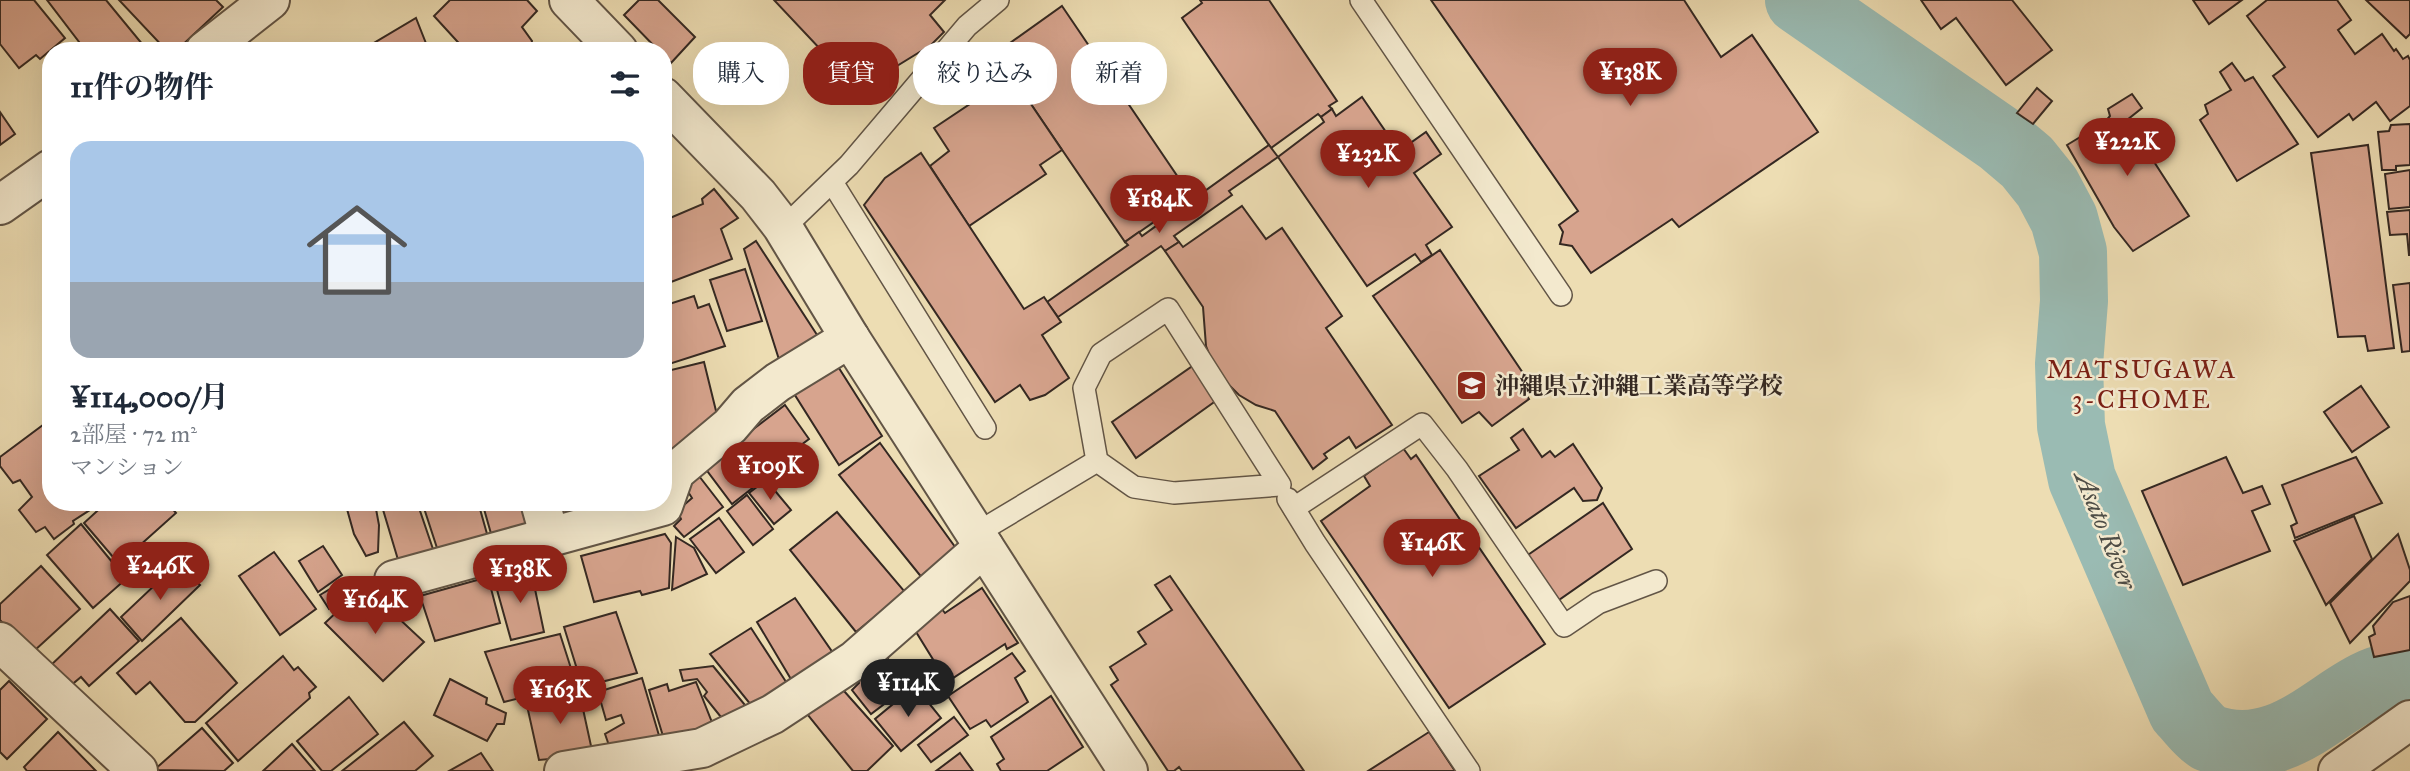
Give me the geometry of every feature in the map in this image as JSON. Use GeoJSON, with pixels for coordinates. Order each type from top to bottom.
{"type":"FeatureCollection","features":[{"type":"Feature","properties":{"kind":"street"},"geometry":{"type":"LineString","coordinates":[[569,0],[609,42]]}},
{"type":"Feature","properties":{"kind":"street"},"geometry":{"type":"LineString","coordinates":[[215,42],[256,4]]}},
{"type":"Feature","properties":{"kind":"street"},"geometry":{"type":"LineString","coordinates":[[672,106],[758,195],[789,221],[849,338],[983,535],[1128,771]]}},
{"type":"Feature","properties":{"kind":"street"},"geometry":{"type":"LineString","coordinates":[[0,205],[42,175]]}},
{"type":"Feature","properties":{"kind":"street"},"geometry":{"type":"LineString","coordinates":[[672,482],[676,472],[730,426],[748,405],[778,382],[849,338]]}},
{"type":"Feature","properties":{"kind":"street"},"geometry":{"type":"LineString","coordinates":[[394,580],[545,520],[621,511]]}},
{"type":"Feature","properties":{"kind":"street"},"geometry":{"type":"LineString","coordinates":[[564,771],[702,748],[774,714],[855,660],[983,535]]}},
{"type":"Feature","properties":{"kind":"street"},"geometry":{"type":"LineString","coordinates":[[0,642],[138,771]]}},
{"type":"Feature","properties":{"kind":"street"},"geometry":{"type":"LineString","coordinates":[[2337,771],[2408,722]]}},
{"type":"Feature","properties":{"kind":"lane"},"geometry":{"type":"LineString","coordinates":[[789,221],[849,166],[967,26],[998,0]]}},
{"type":"Feature","properties":{"kind":"lane"},"geometry":{"type":"LineString","coordinates":[[1361,0],[1561,295]]}},
{"type":"Feature","properties":{"kind":"lane"},"geometry":{"type":"LineString","coordinates":[[832,182],[985,428]]}},
{"type":"Feature","properties":{"kind":"lane"},"geometry":{"type":"LineString","coordinates":[[1280,485],[1174,493],[1134,487],[1097,461],[1084,388],[1101,354],[1168,309],[1280,485],[1315,543],[1469,771]]}},
{"type":"Feature","properties":{"kind":"lane"},"geometry":{"type":"LineString","coordinates":[[1294,508],[1422,424],[1457,469],[1564,626],[1598,603],[1656,581]]}},
{"type":"Feature","properties":{"kind":"lane"},"geometry":{"type":"LineString","coordinates":[[983,535],[1097,461]]}},
{"type":"Feature","properties":{"kind":"building"},"geometry":{"type":"Polygon","coordinates":[[[0,0],[34,0],[65,38],[60,42],[42,42],[42,57],[40,59],[36,55],[19,68],[0,44],[0,0]]]}},
{"type":"Feature","properties":{"kind":"building"},"geometry":{"type":"Polygon","coordinates":[[[47,0],[106,0],[141,42],[79,42],[47,0]]]}},
{"type":"Feature","properties":{"kind":"building"},"geometry":{"type":"Polygon","coordinates":[[[119,0],[216,0],[223,7],[186,42],[159,42],[119,0]]]}},
{"type":"Feature","properties":{"kind":"building"},"geometry":{"type":"Polygon","coordinates":[[[450,0],[527,0],[537,11],[522,27],[532,42],[458,42],[434,16],[450,0]]]}},
{"type":"Feature","properties":{"kind":"building"},"geometry":{"type":"Polygon","coordinates":[[[639,0],[658,0],[695,37],[672,62],[672,42],[650,42],[624,15],[639,0]]]}},
{"type":"Feature","properties":{"kind":"building"},"geometry":{"type":"Polygon","coordinates":[[[774,0],[945,0],[930,15],[944,32],[934,42],[913,42],[913,56],[899,65],[899,42],[814,42],[774,0]]]}},
{"type":"Feature","properties":{"kind":"building"},"geometry":{"type":"Polygon","coordinates":[[[1200,0],[1269,0],[1337,101],[1329,106],[1332,109],[1321,117],[1318,114],[1271,148],[1182,18],[1202,3],[1200,0]]]}},
{"type":"Feature","properties":{"kind":"building"},"geometry":{"type":"Polygon","coordinates":[[[1431,0],[1684,0],[1721,57],[1752,35],[1818,132],[1679,227],[1672,219],[1591,273],[1572,246],[1560,244],[1563,232],[1559,225],[1578,211],[1431,0]]]}},
{"type":"Feature","properties":{"kind":"building"},"geometry":{"type":"Polygon","coordinates":[[[1921,0],[2012,0],[2052,50],[2006,85],[1956,18],[1941,29],[1921,0]]]}},
{"type":"Feature","properties":{"kind":"building"},"geometry":{"type":"Polygon","coordinates":[[[2193,0],[2242,0],[2209,24],[2193,0]]]}},
{"type":"Feature","properties":{"kind":"building"},"geometry":{"type":"Polygon","coordinates":[[[2267,0],[2337,0],[2351,20],[2338,30],[2355,54],[2382,34],[2403,59],[2408,56],[2410,106],[2390,121],[2376,102],[2353,120],[2349,114],[2318,137],[2273,76],[2285,67],[2247,16],[2267,0]]]}},
{"type":"Feature","properties":{"kind":"building"},"geometry":{"type":"Polygon","coordinates":[[[2366,0],[2410,0],[2410,34],[2406,38],[2366,0]]]}},
{"type":"Feature","properties":{"kind":"building"},"geometry":{"type":"Polygon","coordinates":[[[1062,6],[1086,42],[1071,42],[1071,105],[1129,105],[1184,186],[1153,205],[1161,217],[1125,242],[1031,105],[1057,105],[1057,42],[1011,42],[1062,6]]]}},
{"type":"Feature","properties":{"kind":"building"},"geometry":{"type":"Polygon","coordinates":[[[416,18],[425,42],[376,42],[416,18]]]}},
{"type":"Feature","properties":{"kind":"building"},"geometry":{"type":"Polygon","coordinates":[[[2232,63],[2245,81],[2253,77],[2298,144],[2237,181],[2200,120],[2208,114],[2205,105],[2231,90],[2220,72],[2232,63]]]}},
{"type":"Feature","properties":{"kind":"building"},"geometry":{"type":"Polygon","coordinates":[[[2037,88],[2052,101],[2033,124],[2017,113],[2037,88]]]}},
{"type":"Feature","properties":{"kind":"building"},"geometry":{"type":"Polygon","coordinates":[[[2132,94],[2142,108],[2127,120],[2189,216],[2133,251],[2114,227],[2067,145],[2105,122],[2110,116],[2108,109],[2132,94]]]}},
{"type":"Feature","properties":{"kind":"building"},"geometry":{"type":"Polygon","coordinates":[[[1362,97],[1399,151],[1426,132],[1441,154],[1414,173],[1452,227],[1426,245],[1432,255],[1421,262],[1415,254],[1367,286],[1278,157],[1324,122],[1321,117],[1332,109],[1336,116],[1362,97]]]}},
{"type":"Feature","properties":{"kind":"building"},"geometry":{"type":"Polygon","coordinates":[[[968,105],[1032,105],[1062,150],[1040,165],[1046,174],[969,226],[930,166],[949,151],[934,128],[968,105]]]}},
{"type":"Feature","properties":{"kind":"building"},"geometry":{"type":"Polygon","coordinates":[[[0,112],[15,134],[0,145],[0,112]]]}},
{"type":"Feature","properties":{"kind":"building"},"geometry":{"type":"Polygon","coordinates":[[[2410,124],[2410,165],[2396,166],[2396,170],[2382,170],[2378,132],[2389,131],[2391,125],[2410,124]]]}},
{"type":"Feature","properties":{"kind":"building"},"geometry":{"type":"Polygon","coordinates":[[[1269,145],[1278,157],[1229,191],[1232,195],[1174,236],[1179,242],[1165,251],[1161,246],[1058,317],[1047,302],[1128,245],[1125,242],[1139,232],[1142,236],[1269,145]]]}},
{"type":"Feature","properties":{"kind":"building"},"geometry":{"type":"Polygon","coordinates":[[[2368,145],[2394,348],[2368,351],[2365,336],[2338,337],[2311,153],[2368,145]]]}},
{"type":"Feature","properties":{"kind":"building"},"geometry":{"type":"Polygon","coordinates":[[[921,153],[1024,309],[1044,297],[1061,322],[1042,335],[1069,378],[1045,395],[1030,400],[1020,385],[995,402],[864,205],[885,178],[921,153]]]}},
{"type":"Feature","properties":{"kind":"building"},"geometry":{"type":"Polygon","coordinates":[[[2410,170],[2410,207],[2389,209],[2385,174],[2410,170]]]}},
{"type":"Feature","properties":{"kind":"building"},"geometry":{"type":"Polygon","coordinates":[[[714,189],[738,218],[721,229],[732,259],[672,282],[672,217],[703,204],[702,199],[714,189]]]}},
{"type":"Feature","properties":{"kind":"building"},"geometry":{"type":"Polygon","coordinates":[[[1242,206],[1266,239],[1282,228],[1342,316],[1326,328],[1392,425],[1356,448],[1349,437],[1324,454],[1327,458],[1313,469],[1275,411],[1256,405],[1239,395],[1213,364],[1206,346],[1203,307],[1165,251],[1179,242],[1183,247],[1242,206]]]}},
{"type":"Feature","properties":{"kind":"building"},"geometry":{"type":"Polygon","coordinates":[[[2410,210],[2409,255],[2407,234],[2390,235],[2387,212],[2410,210]]]}},
{"type":"Feature","properties":{"kind":"building"},"geometry":{"type":"Polygon","coordinates":[[[756,241],[821,341],[782,369],[744,249],[756,241]]]}},
{"type":"Feature","properties":{"kind":"building"},"geometry":{"type":"Polygon","coordinates":[[[1440,250],[1527,379],[1519,385],[1529,399],[1492,426],[1479,412],[1462,423],[1373,296],[1440,250]]]}},
{"type":"Feature","properties":{"kind":"building"},"geometry":{"type":"Polygon","coordinates":[[[745,269],[762,321],[727,331],[710,280],[745,269]]]}},
{"type":"Feature","properties":{"kind":"building"},"geometry":{"type":"Polygon","coordinates":[[[2410,283],[2410,351],[2402,352],[2393,285],[2410,283]]]}},
{"type":"Feature","properties":{"kind":"building"},"geometry":{"type":"Polygon","coordinates":[[[694,296],[698,308],[709,304],[725,346],[672,363],[672,303],[694,296]]]}},
{"type":"Feature","properties":{"kind":"building"},"geometry":{"type":"Polygon","coordinates":[[[704,362],[717,415],[676,453],[672,453],[672,370],[704,362]]]}},
{"type":"Feature","properties":{"kind":"building"},"geometry":{"type":"Polygon","coordinates":[[[837,365],[882,436],[839,465],[793,392],[837,365]]]}},
{"type":"Feature","properties":{"kind":"building"},"geometry":{"type":"Polygon","coordinates":[[[1194,365],[1217,400],[1136,458],[1112,422],[1194,365]]]}},
{"type":"Feature","properties":{"kind":"building"},"geometry":{"type":"Polygon","coordinates":[[[2361,386],[2389,427],[2352,452],[2324,412],[2361,386]]]}},
{"type":"Feature","properties":{"kind":"building"},"geometry":{"type":"Polygon","coordinates":[[[785,405],[809,439],[765,472],[739,440],[785,405]]]}},
{"type":"Feature","properties":{"kind":"building"},"geometry":{"type":"Polygon","coordinates":[[[42,426],[42,511],[88,511],[54,539],[45,527],[36,532],[19,510],[32,497],[20,480],[13,483],[0,466],[0,457],[42,426]]]}},
{"type":"Feature","properties":{"kind":"building"},"geometry":{"type":"Polygon","coordinates":[[[1523,429],[1542,457],[1550,451],[1555,457],[1573,444],[1602,488],[1597,500],[1583,501],[1574,488],[1516,528],[1479,476],[1519,450],[1511,438],[1523,429]]]}},
{"type":"Feature","properties":{"kind":"building"},"geometry":{"type":"Polygon","coordinates":[[[734,441],[764,479],[732,504],[705,468],[734,441]]]}},
{"type":"Feature","properties":{"kind":"building"},"geometry":{"type":"Polygon","coordinates":[[[880,443],[958,551],[923,579],[839,475],[880,443]]]}},
{"type":"Feature","properties":{"kind":"building"},"geometry":{"type":"Polygon","coordinates":[[[1403,448],[1411,459],[1416,455],[1545,644],[1449,708],[1321,521],[1370,486],[1364,476],[1403,448]]]}},
{"type":"Feature","properties":{"kind":"building"},"geometry":{"type":"Polygon","coordinates":[[[2226,457],[2243,493],[2262,486],[2270,504],[2252,511],[2270,551],[2183,585],[2142,491],[2226,457]]]}},
{"type":"Feature","properties":{"kind":"building"},"geometry":{"type":"Polygon","coordinates":[[[2356,457],[2382,503],[2295,538],[2291,526],[2297,523],[2282,485],[2356,457]]]}},
{"type":"Feature","properties":{"kind":"building"},"geometry":{"type":"Polygon","coordinates":[[[699,476],[723,507],[684,537],[674,526],[681,519],[677,511],[692,498],[685,487],[699,476]]]}},
{"type":"Feature","properties":{"kind":"building"},"geometry":{"type":"Polygon","coordinates":[[[766,480],[791,510],[774,524],[749,493],[766,480]]]}},
{"type":"Feature","properties":{"kind":"building"},"geometry":{"type":"Polygon","coordinates":[[[747,495],[773,529],[753,545],[727,511],[747,495]]]}},
{"type":"Feature","properties":{"kind":"building"},"geometry":{"type":"Polygon","coordinates":[[[1603,503],[1632,549],[1556,602],[1525,557],[1603,503]]]}},
{"type":"Feature","properties":{"kind":"building"},"geometry":{"type":"Polygon","coordinates":[[[97,511],[176,513],[119,564],[84,523],[97,511]]]}},
{"type":"Feature","properties":{"kind":"building"},"geometry":{"type":"Polygon","coordinates":[[[348,511],[376,511],[378,552],[366,556],[354,534],[348,511]]]}},
{"type":"Feature","properties":{"kind":"building"},"geometry":{"type":"Polygon","coordinates":[[[383,511],[420,511],[434,552],[399,563],[383,511]]]}},
{"type":"Feature","properties":{"kind":"building"},"geometry":{"type":"Polygon","coordinates":[[[425,511],[481,511],[491,548],[438,551],[425,511]]]}},
{"type":"Feature","properties":{"kind":"building"},"geometry":{"type":"Polygon","coordinates":[[[485,511],[527,511],[534,532],[494,544],[485,511]]]}},
{"type":"Feature","properties":{"kind":"building"},"geometry":{"type":"Polygon","coordinates":[[[554,511],[605,511],[606,516],[559,528],[554,511]]]}},
{"type":"Feature","properties":{"kind":"building"},"geometry":{"type":"Polygon","coordinates":[[[837,512],[905,592],[856,632],[790,550],[837,512]]]}},
{"type":"Feature","properties":{"kind":"building"},"geometry":{"type":"Polygon","coordinates":[[[2354,516],[2372,559],[2326,605],[2294,541],[2354,516]]]}},
{"type":"Feature","properties":{"kind":"building"},"geometry":{"type":"Polygon","coordinates":[[[719,518],[744,552],[716,573],[690,539],[719,518]]]}},
{"type":"Feature","properties":{"kind":"building"},"geometry":{"type":"Polygon","coordinates":[[[81,524],[126,579],[93,608],[47,555],[81,524]]]}},
{"type":"Feature","properties":{"kind":"building"},"geometry":{"type":"Polygon","coordinates":[[[665,534],[671,543],[669,588],[642,595],[640,591],[594,602],[581,556],[665,534]]]}},
{"type":"Feature","properties":{"kind":"building"},"geometry":{"type":"Polygon","coordinates":[[[2398,534],[2410,570],[2410,581],[2350,643],[2330,603],[2398,534]]]}},
{"type":"Feature","properties":{"kind":"building"},"geometry":{"type":"Polygon","coordinates":[[[676,537],[694,548],[707,574],[672,590],[676,537]]]}},
{"type":"Feature","properties":{"kind":"building"},"geometry":{"type":"Polygon","coordinates":[[[323,546],[342,575],[318,592],[299,561],[323,546]]]}},
{"type":"Feature","properties":{"kind":"building"},"geometry":{"type":"Polygon","coordinates":[[[274,552],[316,609],[280,635],[239,576],[274,552]]]}},
{"type":"Feature","properties":{"kind":"building"},"geometry":{"type":"Polygon","coordinates":[[[177,564],[200,585],[142,641],[121,617],[177,564]]]}},
{"type":"Feature","properties":{"kind":"building"},"geometry":{"type":"Polygon","coordinates":[[[41,566],[80,609],[34,651],[19,642],[0,620],[0,604],[41,566]]]}},
{"type":"Feature","properties":{"kind":"building"},"geometry":{"type":"Polygon","coordinates":[[[531,570],[544,632],[511,640],[494,579],[531,570]]]}},
{"type":"Feature","properties":{"kind":"building"},"geometry":{"type":"Polygon","coordinates":[[[1170,576],[1304,771],[1182,771],[1179,767],[1168,771],[1111,685],[1118,680],[1110,667],[1146,644],[1138,632],[1172,610],[1155,585],[1170,576]]]}},
{"type":"Feature","properties":{"kind":"building"},"geometry":{"type":"Polygon","coordinates":[[[488,577],[500,623],[435,641],[420,596],[488,577]]]}},
{"type":"Feature","properties":{"kind":"building"},"geometry":{"type":"Polygon","coordinates":[[[345,580],[354,595],[329,609],[320,595],[345,580]]]}},
{"type":"Feature","properties":{"kind":"building"},"geometry":{"type":"Polygon","coordinates":[[[982,588],[1018,643],[1007,649],[1005,644],[947,682],[913,627],[941,608],[945,613],[982,588]]]}},
{"type":"Feature","properties":{"kind":"building"},"geometry":{"type":"Polygon","coordinates":[[[363,596],[371,603],[377,598],[424,642],[383,681],[325,623],[343,606],[349,610],[363,596]]]}},
{"type":"Feature","properties":{"kind":"building"},"geometry":{"type":"Polygon","coordinates":[[[2410,596],[2410,650],[2374,657],[2369,637],[2375,634],[2373,626],[2393,602],[2410,596]]]}},
{"type":"Feature","properties":{"kind":"building"},"geometry":{"type":"Polygon","coordinates":[[[795,598],[833,653],[798,691],[757,622],[795,598]]]}},
{"type":"Feature","properties":{"kind":"building"},"geometry":{"type":"Polygon","coordinates":[[[110,609],[139,641],[89,686],[81,677],[69,687],[50,666],[110,609]]]}},
{"type":"Feature","properties":{"kind":"building"},"geometry":{"type":"Polygon","coordinates":[[[616,612],[637,673],[601,682],[598,674],[580,679],[564,627],[616,612]]]}},
{"type":"Feature","properties":{"kind":"building"},"geometry":{"type":"Polygon","coordinates":[[[181,618],[237,683],[195,722],[185,722],[150,682],[136,694],[117,673],[181,618]]]}},
{"type":"Feature","properties":{"kind":"building"},"geometry":{"type":"Polygon","coordinates":[[[751,628],[792,691],[755,710],[710,654],[751,628]]]}},
{"type":"Feature","properties":{"kind":"building"},"geometry":{"type":"Polygon","coordinates":[[[560,634],[576,684],[504,702],[485,652],[560,634]]]}},
{"type":"Feature","properties":{"kind":"building"},"geometry":{"type":"Polygon","coordinates":[[[1012,653],[1025,671],[1015,678],[1028,702],[991,727],[986,720],[970,729],[948,696],[1012,653]]]}},
{"type":"Feature","properties":{"kind":"building"},"geometry":{"type":"Polygon","coordinates":[[[283,656],[294,670],[298,667],[316,687],[309,693],[310,698],[238,761],[206,723],[283,656]]]}},
{"type":"Feature","properties":{"kind":"building"},"geometry":{"type":"Polygon","coordinates":[[[886,656],[908,686],[871,714],[852,690],[859,683],[857,677],[886,656]]]}},
{"type":"Feature","properties":{"kind":"building"},"geometry":{"type":"Polygon","coordinates":[[[713,666],[754,716],[733,732],[704,696],[707,692],[697,679],[683,681],[680,670],[713,666]]]}},
{"type":"Feature","properties":{"kind":"building"},"geometry":{"type":"Polygon","coordinates":[[[642,678],[663,749],[612,754],[605,734],[624,723],[621,715],[606,720],[598,692],[642,678]]]}},
{"type":"Feature","properties":{"kind":"building"},"geometry":{"type":"Polygon","coordinates":[[[450,679],[487,698],[486,704],[506,713],[504,724],[497,724],[487,741],[434,715],[450,679]]]}},
{"type":"Feature","properties":{"kind":"building"},"geometry":{"type":"Polygon","coordinates":[[[9,681],[47,719],[7,759],[0,752],[0,690],[9,681]]]}},
{"type":"Feature","properties":{"kind":"building"},"geometry":{"type":"Polygon","coordinates":[[[696,682],[715,730],[666,746],[649,690],[667,684],[669,691],[696,682]]]}},
{"type":"Feature","properties":{"kind":"building"},"geometry":{"type":"Polygon","coordinates":[[[836,682],[893,746],[867,771],[853,771],[803,709],[836,682]]]}},
{"type":"Feature","properties":{"kind":"building"},"geometry":{"type":"Polygon","coordinates":[[[915,686],[941,718],[901,751],[875,719],[915,686]]]}},
{"type":"Feature","properties":{"kind":"building"},"geometry":{"type":"Polygon","coordinates":[[[583,690],[588,707],[583,709],[593,755],[539,760],[526,701],[583,690]]]}},
{"type":"Feature","properties":{"kind":"building"},"geometry":{"type":"Polygon","coordinates":[[[1051,696],[1083,747],[1047,771],[1001,771],[997,764],[1004,759],[991,737],[1051,696]]]}},
{"type":"Feature","properties":{"kind":"building"},"geometry":{"type":"Polygon","coordinates":[[[349,697],[378,734],[331,771],[322,771],[297,741],[349,697]]]}},
{"type":"Feature","properties":{"kind":"building"},"geometry":{"type":"Polygon","coordinates":[[[954,717],[968,735],[931,762],[918,745],[954,717]]]}},
{"type":"Feature","properties":{"kind":"building"},"geometry":{"type":"Polygon","coordinates":[[[404,722],[433,756],[415,771],[342,771],[404,722]]]}},
{"type":"Feature","properties":{"kind":"building"},"geometry":{"type":"Polygon","coordinates":[[[202,728],[233,763],[224,771],[154,770],[202,728]]]}},
{"type":"Feature","properties":{"kind":"building"},"geometry":{"type":"Polygon","coordinates":[[[58,732],[96,771],[27,771],[24,767],[58,732]]]}},
{"type":"Feature","properties":{"kind":"building"},"geometry":{"type":"Polygon","coordinates":[[[1429,732],[1455,771],[1368,771],[1429,732]]]}},
{"type":"Feature","properties":{"kind":"building"},"geometry":{"type":"Polygon","coordinates":[[[292,744],[315,771],[263,771],[292,744]]]}},
{"type":"Feature","properties":{"kind":"building"},"geometry":{"type":"Polygon","coordinates":[[[481,753],[493,771],[449,771],[481,753]]]}},
{"type":"Feature","properties":{"kind":"building"},"geometry":{"type":"Polygon","coordinates":[[[960,753],[973,771],[936,771],[960,753]]]}},
{"type":"Feature","properties":{"kind":"waterway","name":"Asato River"},"geometry":{"type":"LineString","coordinates":[[1799,0],[2001,140],[2027,162],[2047,187],[2064,219],[2073,252],[2074,301],[2069,364],[2071,426],[2082,479],[2182,711],[2195,726],[2209,738],[2241,744],[2270,740],[2297,729],[2367,685],[2389,678],[2410,680]]}},
{"type":"Feature","properties":{"kind":"place","name":"沖縄県立沖縄工業高等学校"},"geometry":{"type":"Point","coordinates":[1472,386]}},
{"type":"Feature","properties":{"kind":"district","name":"MATSUGAWA 3-CHOME"},"geometry":{"type":"Point","coordinates":[2142,384]}}]}
